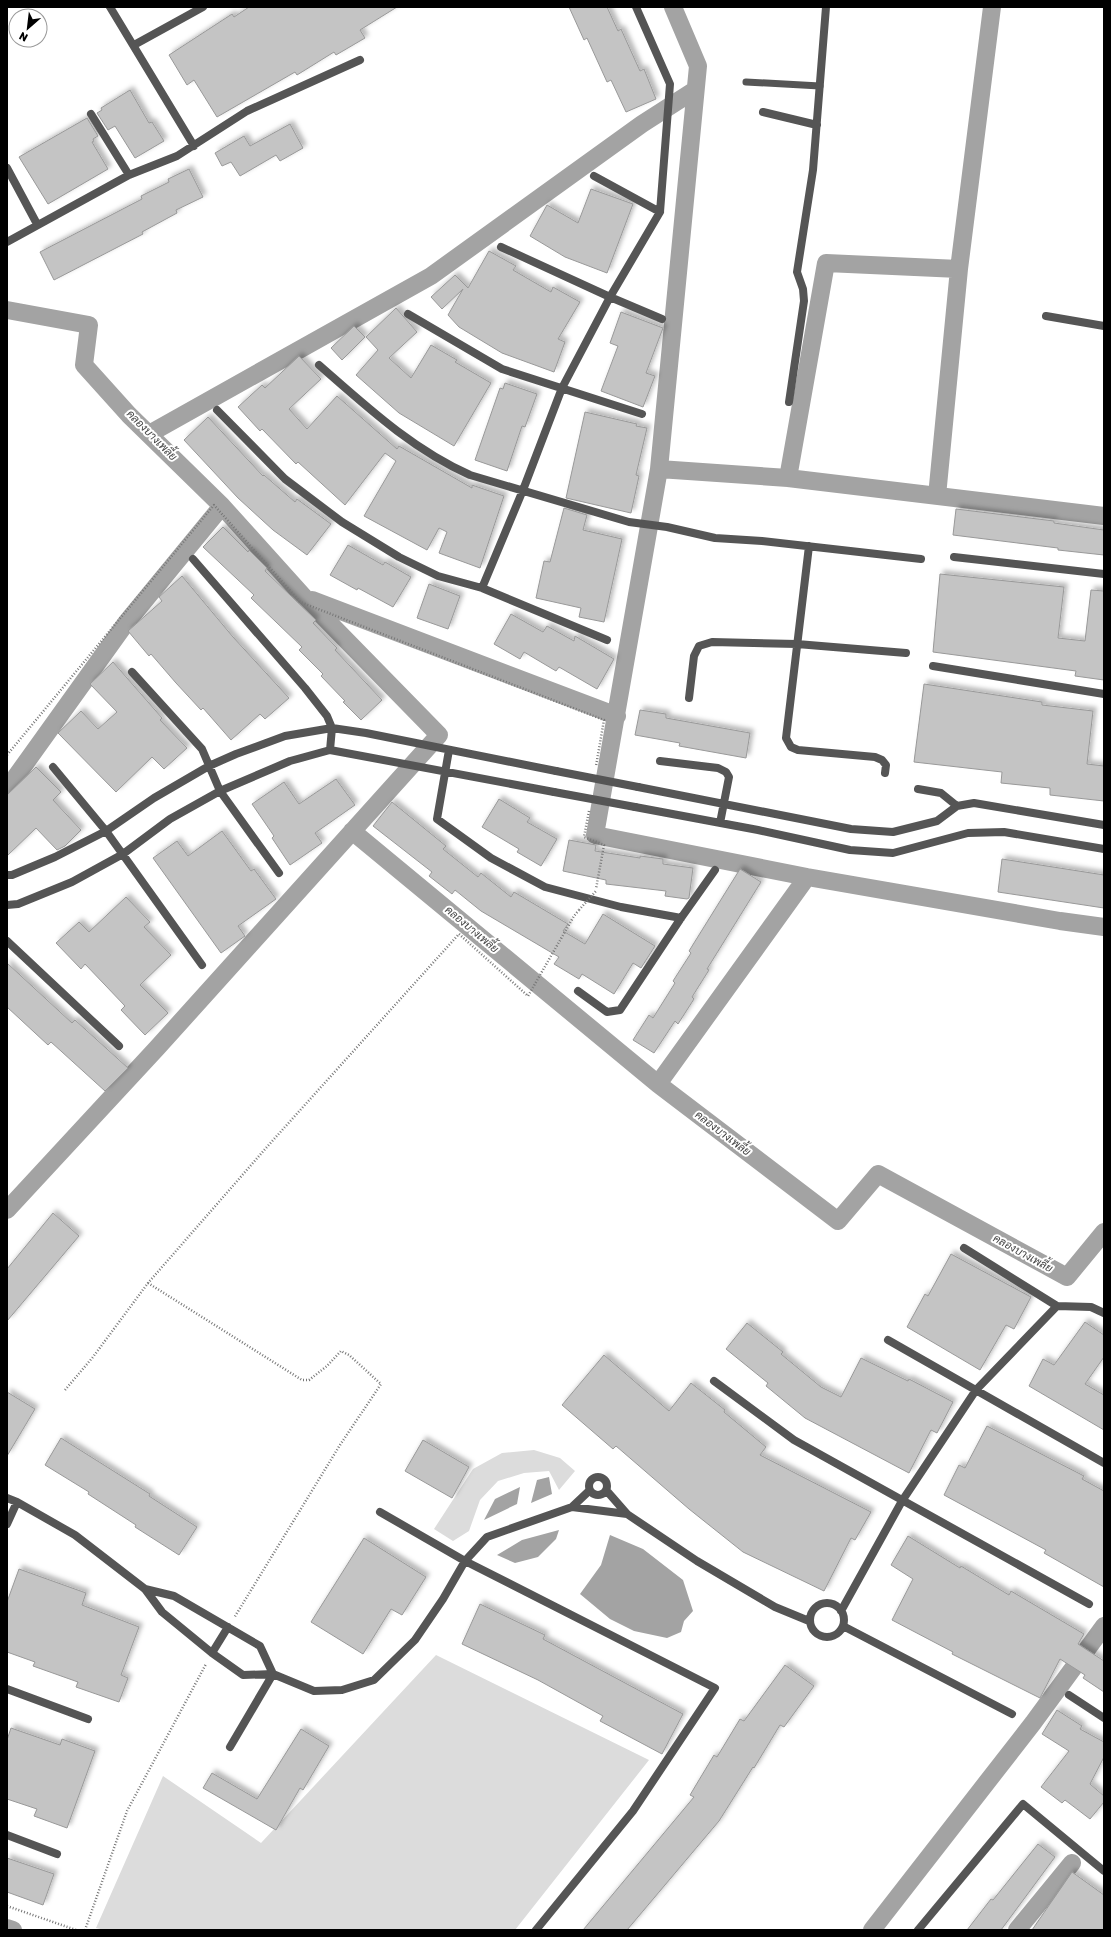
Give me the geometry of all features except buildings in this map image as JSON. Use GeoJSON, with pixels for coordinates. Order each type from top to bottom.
{"type":"FeatureCollection","features":[{"type":"Feature","properties":{"kind":"street"},"geometry":{"type":"LineString","coordinates":[[110,7],[194,146]]}},
{"type":"Feature","properties":{"kind":"street"},"geometry":{"type":"LineString","coordinates":[[134,45],[203,7]]}},
{"type":"Feature","properties":{"kind":"street"},"geometry":{"type":"LineString","coordinates":[[482,588],[524,490],[562,388],[610,297],[660,212],[670,84],[636,7]]}},
{"type":"Feature","properties":{"kind":"street"},"geometry":{"type":"LineString","coordinates":[[789,402],[804,301],[803,289],[797,272],[813,170],[826,7]]}},
{"type":"Feature","properties":{"kind":"street"},"geometry":{"type":"LineString","coordinates":[[7,242],[37,224],[128,175],[177,156],[246,111],[360,60]]}},
{"type":"Feature","properties":{"kind":"street"},"geometry":{"type":"LineString","coordinates":[[763,112],[817,125]]}},
{"type":"Feature","properties":{"kind":"street"},"geometry":{"type":"LineString","coordinates":[[90,114],[128,175]]}},
{"type":"Feature","properties":{"kind":"street"},"geometry":{"type":"LineString","coordinates":[[7,168],[37,224]]}},
{"type":"Feature","properties":{"kind":"street"},"geometry":{"type":"LineString","coordinates":[[594,176],[660,212]]}},
{"type":"Feature","properties":{"kind":"street"},"geometry":{"type":"LineString","coordinates":[[501,247],[662,319]]}},
{"type":"Feature","properties":{"kind":"street"},"geometry":{"type":"LineString","coordinates":[[408,314],[502,369],[642,414]]}},
{"type":"Feature","properties":{"kind":"street"},"geometry":{"type":"LineString","coordinates":[[1046,316],[1104,326]]}},
{"type":"Feature","properties":{"kind":"street"},"geometry":{"type":"LineString","coordinates":[[319,365],[391,428],[426,452],[448,465],[470,475],[629,522],[667,527],[715,538],[809,546],[921,559]]}},
{"type":"Feature","properties":{"kind":"street"},"geometry":{"type":"LineString","coordinates":[[217,410],[285,479],[342,522],[399,556],[438,576],[482,588],[607,640]]}},
{"type":"Feature","properties":{"kind":"street"},"geometry":{"type":"LineString","coordinates":[[809,546],[786,738],[791,747],[798,750],[875,757],[882,760],[886,765],[885,773]]}},
{"type":"Feature","properties":{"kind":"street"},"geometry":{"type":"LineString","coordinates":[[954,557],[1104,574]]}},
{"type":"Feature","properties":{"kind":"street"},"geometry":{"type":"LineString","coordinates":[[192,559],[328,716],[332,728],[330,750]]}},
{"type":"Feature","properties":{"kind":"street"},"geometry":{"type":"LineString","coordinates":[[688,698],[694,656],[699,646],[712,642],[797,644],[906,653]]}},
{"type":"Feature","properties":{"kind":"street"},"geometry":{"type":"LineString","coordinates":[[933,666],[1104,694]]}},
{"type":"Feature","properties":{"kind":"street"},"geometry":{"type":"LineString","coordinates":[[132,672],[202,749],[220,791],[278,873]]}},
{"type":"Feature","properties":{"kind":"street"},"geometry":{"type":"LineString","coordinates":[[7,875],[12,875],[55,858],[106,831],[154,798],[209,766],[236,754],[285,736],[332,728],[438,747],[851,829],[893,832],[937,821],[957,806],[974,803],[1104,825]]}},
{"type":"Feature","properties":{"kind":"street"},"geometry":{"type":"LineString","coordinates":[[7,905],[18,904],[72,882],[123,854],[170,819],[220,791],[290,761],[330,750],[720,822],[850,850],[893,853],[968,833],[1004,832],[1104,849]]}},
{"type":"Feature","properties":{"kind":"street"},"geometry":{"type":"LineString","coordinates":[[449,750],[437,818],[491,858],[545,887],[621,907],[681,918]]}},
{"type":"Feature","properties":{"kind":"street"},"geometry":{"type":"LineString","coordinates":[[660,761],[718,768],[726,772],[729,777],[720,822]]}},
{"type":"Feature","properties":{"kind":"street"},"geometry":{"type":"LineString","coordinates":[[53,767],[106,831],[202,965]]}},
{"type":"Feature","properties":{"kind":"street"},"geometry":{"type":"LineString","coordinates":[[918,789],[941,793],[957,806]]}},
{"type":"Feature","properties":{"kind":"street"},"geometry":{"type":"LineString","coordinates":[[578,991],[607,1012],[620,1010],[715,870]]}},
{"type":"Feature","properties":{"kind":"street"},"geometry":{"type":"LineString","coordinates":[[7,941],[119,1046]]}},
{"type":"Feature","properties":{"kind":"street"},"geometry":{"type":"LineString","coordinates":[[964,1248],[1057,1306],[1092,1307],[1104,1313]]}},
{"type":"Feature","properties":{"kind":"street"},"geometry":{"type":"LineString","coordinates":[[841,1611],[902,1501],[976,1390],[1057,1306]]}},
{"type":"Feature","properties":{"kind":"street"},"geometry":{"type":"LineString","coordinates":[[888,1340],[1104,1463]]}},
{"type":"Feature","properties":{"kind":"street"},"geometry":{"type":"LineString","coordinates":[[714,1381],[794,1440],[1088,1604]]}},
{"type":"Feature","properties":{"kind":"street"},"geometry":{"type":"LineString","coordinates":[[7,1498],[17,1502],[74,1535],[145,1589],[162,1612],[212,1653],[243,1675],[273,1674],[314,1691],[342,1690],[374,1680],[415,1640],[443,1599],[465,1561],[487,1536],[572,1506],[590,1490],[591,1481],[598,1477],[606,1481],[606,1490],[627,1514],[697,1561],[775,1607],[809,1621]]}},
{"type":"Feature","properties":{"kind":"street"},"geometry":{"type":"LineString","coordinates":[[590,1490],[599,1495],[606,1490]]}},
{"type":"Feature","properties":{"kind":"street"},"geometry":{"type":"LineString","coordinates":[[7,1524],[17,1502]]}},
{"type":"Feature","properties":{"kind":"street"},"geometry":{"type":"LineString","coordinates":[[572,1506],[627,1514]]}},
{"type":"Feature","properties":{"kind":"street"},"geometry":{"type":"LineString","coordinates":[[380,1512],[465,1561],[715,1688],[633,1811],[536,1930]]}},
{"type":"Feature","properties":{"kind":"street"},"geometry":{"type":"LineString","coordinates":[[145,1589],[174,1596],[260,1646],[273,1674]]}},
{"type":"Feature","properties":{"kind":"street"},"geometry":{"type":"LineString","coordinates":[[822,1603],[833,1604],[844,1616],[843,1626],[836,1635],[825,1637],[814,1632],[809,1621],[812,1609],[822,1603]]}},
{"type":"Feature","properties":{"kind":"street"},"geometry":{"type":"LineString","coordinates":[[843,1626],[1012,1714]]}},
{"type":"Feature","properties":{"kind":"street"},"geometry":{"type":"LineString","coordinates":[[212,1653],[228,1627]]}},
{"type":"Feature","properties":{"kind":"street"},"geometry":{"type":"LineString","coordinates":[[230,1747],[273,1674]]}},
{"type":"Feature","properties":{"kind":"street"},"geometry":{"type":"LineString","coordinates":[[7,1689],[88,1719]]}},
{"type":"Feature","properties":{"kind":"street"},"geometry":{"type":"LineString","coordinates":[[1069,1695],[1104,1718]]}},
{"type":"Feature","properties":{"kind":"street"},"geometry":{"type":"LineString","coordinates":[[918,1930],[1023,1804],[1104,1871]]}},
{"type":"Feature","properties":{"kind":"street"},"geometry":{"type":"LineString","coordinates":[[7,1835],[57,1854]]}},
{"type":"Feature","properties":{"kind":"lane"},"geometry":{"type":"LineString","coordinates":[[746,82],[820,86]]}},
{"type":"Feature","properties":{"kind":"path"},"geometry":{"type":"LineString","coordinates":[[7,755],[214,505],[300,602],[604,720],[596,767]]}},
{"type":"Feature","properties":{"kind":"path"},"geometry":{"type":"LineString","coordinates":[[66,1390],[93,1357],[148,1283],[266,1148],[459,934],[528,996],[580,910],[596,890],[604,845],[584,837],[590,806]]}},
{"type":"Feature","properties":{"kind":"path"},"geometry":{"type":"LineString","coordinates":[[148,1283],[302,1380],[309,1380],[327,1366],[341,1351],[349,1355],[381,1384],[332,1458],[228,1627]]}},
{"type":"Feature","properties":{"kind":"path"},"geometry":{"type":"LineString","coordinates":[[85,1930],[127,1811],[212,1653]]}},
{"type":"Feature","properties":{"kind":"path"},"geometry":{"type":"LineString","coordinates":[[7,1906],[76,1930]]}},
{"type":"Feature","properties":{"kind":"shaded area"},"geometry":{"type":"Polygon","coordinates":[[[534,1450],[560,1458],[575,1471],[559,1490],[549,1471],[524,1473],[498,1481],[480,1500],[469,1531],[453,1541],[434,1529],[473,1469],[502,1453],[534,1450]]]}},
{"type":"Feature","properties":{"kind":"shaded area"},"geometry":{"type":"Polygon","coordinates":[[[549,1477],[552,1494],[531,1503],[537,1480],[549,1477]]]}},
{"type":"Feature","properties":{"kind":"shaded area"},"geometry":{"type":"Polygon","coordinates":[[[520,1487],[517,1504],[484,1520],[495,1499],[520,1487]]]}},
{"type":"Feature","properties":{"kind":"shaded area"},"geometry":{"type":"Polygon","coordinates":[[[559,1530],[556,1539],[538,1557],[515,1563],[497,1555],[522,1540],[559,1530]]]}},
{"type":"Feature","properties":{"kind":"shaded area"},"geometry":{"type":"Polygon","coordinates":[[[610,1535],[643,1549],[683,1580],[693,1611],[684,1621],[681,1632],[667,1638],[634,1631],[610,1619],[580,1594],[601,1565],[610,1535]]]}},
{"type":"Feature","properties":{"kind":"shaded area"},"geometry":{"type":"Polygon","coordinates":[[[436,1655],[649,1760],[515,1930],[105,1930],[96,1928],[163,1776],[261,1843],[436,1655]]]}},
{"type":"Feature","properties":{"kind":"waterway"},"geometry":{"type":"LineString","coordinates":[[673,7],[698,66],[659,469],[595,835],[807,877],[1060,921],[1104,927]]}},
{"type":"Feature","properties":{"kind":"waterway"},"geometry":{"type":"LineString","coordinates":[[937,496],[959,269],[992,7]]}},
{"type":"Feature","properties":{"kind":"waterway"},"geometry":{"type":"LineString","coordinates":[[149,434],[431,276],[642,124],[695,90]]}},
{"type":"Feature","properties":{"kind":"waterway"},"geometry":{"type":"LineString","coordinates":[[788,478],[826,263],[959,269]]}},
{"type":"Feature","properties":{"kind":"waterway"},"geometry":{"type":"LineString","coordinates":[[7,310],[89,325],[84,365],[129,415],[222,506],[304,597],[439,735],[157,1048],[7,1210]]}},
{"type":"Feature","properties":{"kind":"waterway"},"geometry":{"type":"LineString","coordinates":[[659,469],[788,478],[1104,516]]}},
{"type":"Feature","properties":{"kind":"waterway"},"geometry":{"type":"LineString","coordinates":[[7,789],[126,623],[222,506]]}},
{"type":"Feature","properties":{"kind":"waterway"},"geometry":{"type":"LineString","coordinates":[[312,600],[617,716]]}},
{"type":"Feature","properties":{"kind":"waterway","name":"คลองบางเพลี้ย"},"geometry":{"type":"LineString","coordinates":[[352,831],[658,1084],[838,1221],[878,1174],[1067,1277],[1104,1232]]}},
{"type":"Feature","properties":{"kind":"waterway"},"geometry":{"type":"LineString","coordinates":[[658,1084],[807,877]]}},
{"type":"Feature","properties":{"kind":"waterway"},"geometry":{"type":"LineString","coordinates":[[872,1930],[1033,1723],[1104,1626]]}},
{"type":"Feature","properties":{"kind":"waterway"},"geometry":{"type":"LineString","coordinates":[[1017,1930],[1072,1863]]}},
{"type":"Feature","properties":{"kind":"waterway"},"geometry":{"type":"LineString","coordinates":[[7,1928],[13,1930]]}}]}
